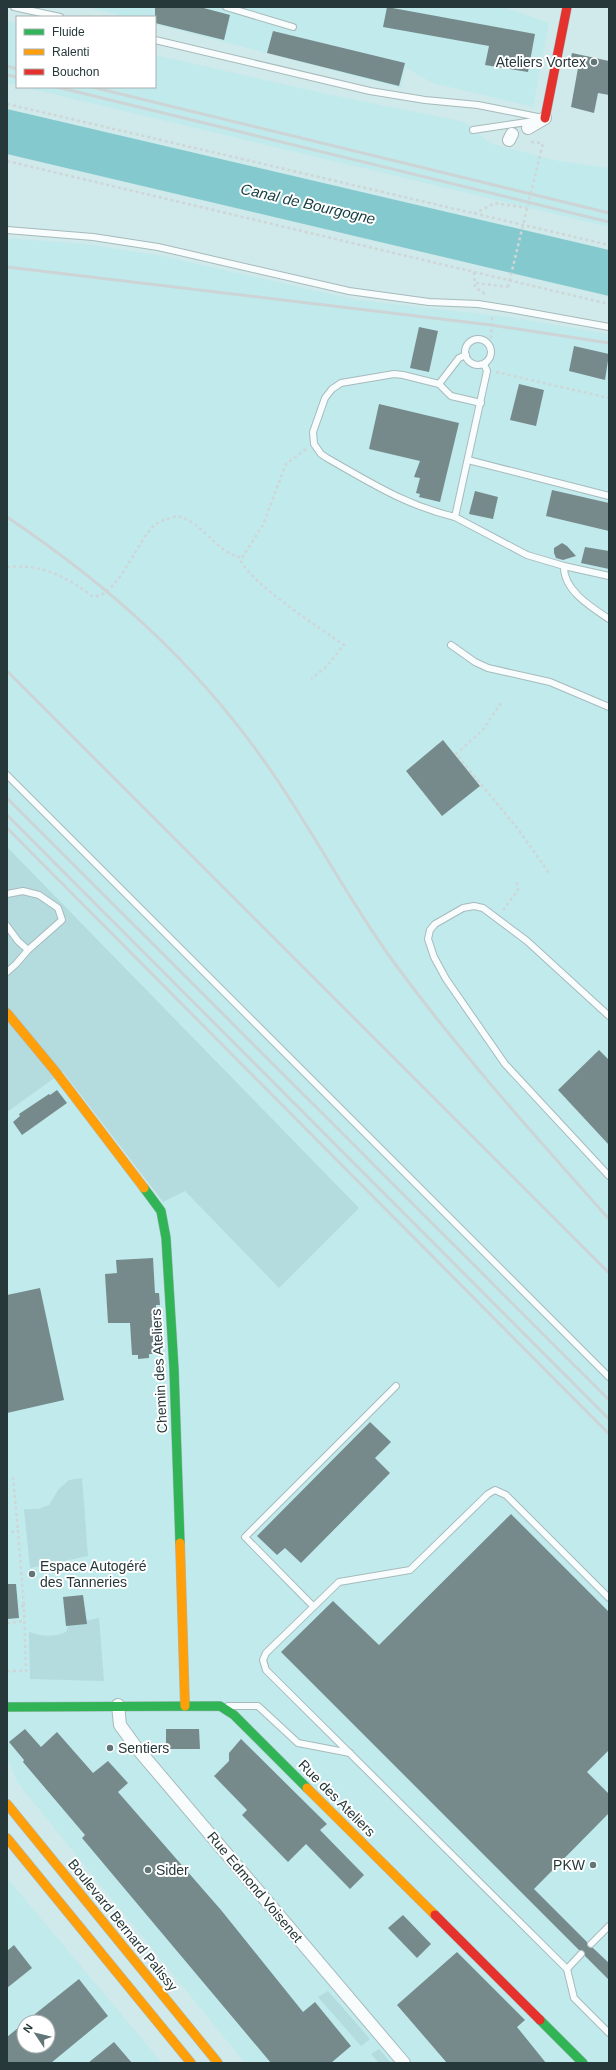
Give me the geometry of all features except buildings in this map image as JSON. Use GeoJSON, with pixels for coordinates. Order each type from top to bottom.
{"type":"FeatureCollection","features":[{"type":"Feature","properties":{"kind":"street"},"geometry":{"type":"LineString","coordinates":[[528,128],[545,118],[567,7]]}},
{"type":"Feature","properties":{"kind":"street","name":"Chemin des Ateliers"},"geometry":{"type":"LineString","coordinates":[[7,1013],[55,1071],[162,1211],[166,1238],[174,1369],[185,1706]]}},
{"type":"Feature","properties":{"kind":"street"},"geometry":{"type":"LineString","coordinates":[[7,1707],[118,1705],[220,1706]]}},
{"type":"Feature","properties":{"kind":"street","name":"Rue Edmond Voisenet"},"geometry":{"type":"LineString","coordinates":[[118,1705],[120,1725],[136,1747],[404,2063]]}},
{"type":"Feature","properties":{"kind":"street","name":"Rue des Ateliers"},"geometry":{"type":"LineString","coordinates":[[220,1706],[239,1721],[583,2063]]}},
{"type":"Feature","properties":{"kind":"street","name":"Boulevard Bernard Palissy"},"geometry":{"type":"LineString","coordinates":[[7,1804],[218,2063]]}},
{"type":"Feature","properties":{"kind":"street"},"geometry":{"type":"LineString","coordinates":[[7,1838],[191,2063]]}},
{"type":"Feature","properties":{"kind":"lane"},"geometry":{"type":"LineString","coordinates":[[14,7],[55,16]]}},
{"type":"Feature","properties":{"kind":"lane"},"geometry":{"type":"LineString","coordinates":[[226,7],[245,9],[293,27]]}},
{"type":"Feature","properties":{"kind":"lane"},"geometry":{"type":"LineString","coordinates":[[156,40],[370,91],[425,100],[478,105],[545,118]]}},
{"type":"Feature","properties":{"kind":"lane"},"geometry":{"type":"LineString","coordinates":[[473,130],[545,118]]}},
{"type":"Feature","properties":{"kind":"lane"},"geometry":{"type":"LineString","coordinates":[[7,230],[92,237],[158,247],[349,291],[429,302],[478,304],[609,327]]}},
{"type":"Feature","properties":{"kind":"lane"},"geometry":{"type":"LineString","coordinates":[[477,339],[486,341],[492,352],[489,360],[484,364],[474,365],[467,359],[466,355],[466,346],[473,340],[477,339]]}},
{"type":"Feature","properties":{"kind":"lane"},"geometry":{"type":"LineString","coordinates":[[439,384],[459,358],[466,355]]}},
{"type":"Feature","properties":{"kind":"lane"},"geometry":{"type":"LineString","coordinates":[[455,517],[487,371],[484,364]]}},
{"type":"Feature","properties":{"kind":"lane"},"geometry":{"type":"LineString","coordinates":[[480,403],[451,396],[439,384],[403,375],[394,374],[341,383],[328,393],[322,404],[313,432],[314,444],[321,454],[327,458],[407,502],[455,517],[510,547],[564,566],[609,576]]}},
{"type":"Feature","properties":{"kind":"lane"},"geometry":{"type":"LineString","coordinates":[[468,460],[609,496]]}},
{"type":"Feature","properties":{"kind":"lane"},"geometry":{"type":"LineString","coordinates":[[564,566],[565,578],[583,601],[609,619]]}},
{"type":"Feature","properties":{"kind":"lane"},"geometry":{"type":"LineString","coordinates":[[451,645],[475,662],[488,668],[550,682],[609,706]]}},
{"type":"Feature","properties":{"kind":"lane"},"geometry":{"type":"LineString","coordinates":[[7,775],[609,1377]]}},
{"type":"Feature","properties":{"kind":"lane"},"geometry":{"type":"LineString","coordinates":[[7,894],[23,891],[39,895],[58,908],[62,920],[54,929],[28,950],[7,972]]}},
{"type":"Feature","properties":{"kind":"lane"},"geometry":{"type":"LineString","coordinates":[[609,1016],[527,942],[483,908],[469,906],[435,924],[430,930],[428,939],[434,956],[446,979],[505,1064],[609,1176]]}},
{"type":"Feature","properties":{"kind":"lane"},"geometry":{"type":"LineString","coordinates":[[7,926],[18,941],[28,950]]}},
{"type":"Feature","properties":{"kind":"lane"},"geometry":{"type":"LineString","coordinates":[[313,1606],[245,1537],[396,1386]]}},
{"type":"Feature","properties":{"kind":"lane"},"geometry":{"type":"LineString","coordinates":[[609,1598],[506,1495],[495,1490],[488,1494],[410,1570],[338,1582],[266,1653],[263,1663],[266,1670],[567,1969],[574,1998],[609,2033]]}},
{"type":"Feature","properties":{"kind":"lane"},"geometry":{"type":"LineString","coordinates":[[220,1706],[258,1706],[298,1743],[350,1753]]}},
{"type":"Feature","properties":{"kind":"lane"},"geometry":{"type":"LineString","coordinates":[[591,1944],[609,1926]]}},
{"type":"Feature","properties":{"kind":"lane"},"geometry":{"type":"LineString","coordinates":[[567,1969],[581,1954]]}},
{"type":"Feature","properties":{"kind":"path"},"geometry":{"type":"LineString","coordinates":[[7,104],[609,245]]}},
{"type":"Feature","properties":{"kind":"path"},"geometry":{"type":"LineString","coordinates":[[476,283],[508,287],[543,143]]}},
{"type":"Feature","properties":{"kind":"path"},"geometry":{"type":"LineString","coordinates":[[7,161],[609,304]]}},
{"type":"Feature","properties":{"kind":"path"},"geometry":{"type":"LineString","coordinates":[[474,214],[495,203],[527,208]]}},
{"type":"Feature","properties":{"kind":"path"},"geometry":{"type":"LineString","coordinates":[[487,371],[609,398]]}},
{"type":"Feature","properties":{"kind":"path"},"geometry":{"type":"LineString","coordinates":[[311,679],[327,666],[344,645],[267,589],[244,566],[242,558],[263,525],[286,464],[296,455],[314,444]]}},
{"type":"Feature","properties":{"kind":"path"},"geometry":{"type":"LineString","coordinates":[[7,568],[30,567],[58,574],[92,596],[97,597],[102,595],[112,586],[155,525],[178,516],[192,523],[228,552],[242,558]]}},
{"type":"Feature","properties":{"kind":"path"},"geometry":{"type":"LineString","coordinates":[[501,703],[482,731],[456,754],[518,829],[549,873]]}},
{"type":"Feature","properties":{"kind":"path"},"geometry":{"type":"LineString","coordinates":[[509,927],[516,918],[504,909],[518,890],[517,882]]}},
{"type":"Feature","properties":{"kind":"path"},"geometry":{"type":"LineString","coordinates":[[7,1670],[26,1671],[24,1606],[13,1477]]}},
{"type":"Feature","properties":{"kind":"path"},"geometry":{"type":"LineString","coordinates":[[11,1532],[18,1532]]}},
{"type":"Feature","properties":{"kind":"path"},"geometry":{"type":"LineString","coordinates":[[18,1607],[24,1606]]}},
{"type":"Feature","properties":{"kind":"path"},"geometry":{"type":"LineString","coordinates":[[7,1623],[24,1621]]}},
{"type":"Feature","properties":{"kind":"shaded area"},"geometry":{"type":"Polygon","coordinates":[[[87,7],[504,7],[549,23],[533,107],[433,83],[406,68],[401,88],[156,24],[156,16],[122,16],[87,7]]]}},
{"type":"Feature","properties":{"kind":"shaded area"},"geometry":{"type":"Polygon","coordinates":[[[7,21],[16,23],[16,85],[7,83],[7,21]]]}},
{"type":"Feature","properties":{"kind":"shaded area"},"geometry":{"type":"Polygon","coordinates":[[[156,55],[327,94],[465,122],[491,144],[558,161],[609,168],[609,227],[28,88],[156,88],[156,55]]]}},
{"type":"Feature","properties":{"kind":"shaded area"},"geometry":{"type":"Polygon","coordinates":[[[7,238],[85,244],[162,256],[357,300],[508,317],[609,334],[609,2063],[245,2063],[17,1782],[7,1756],[7,1112],[55,1078],[163,1202],[185,1190],[279,1288],[27,869],[7,847],[7,238]]]}},
{"type":"Feature","properties":{"kind":"shaded area"},"geometry":{"type":"Polygon","coordinates":[[[7,847],[359,1208],[279,1288],[185,1191],[163,1202],[63,1072],[7,1112],[7,847]]]}},
{"type":"Feature","properties":{"kind":"shaded area"},"geometry":{"type":"Polygon","coordinates":[[[82,1478],[88,1556],[30,1568],[24,1509],[38,1509],[49,1505],[58,1490],[69,1480],[82,1478]]]}},
{"type":"Feature","properties":{"kind":"shaded area"},"geometry":{"type":"Polygon","coordinates":[[[99,1618],[104,1681],[30,1679],[29,1632],[52,1636],[57,1635],[66,1632],[69,1624],[99,1618]]]}},
{"type":"Feature","properties":{"kind":"shaded area"},"geometry":{"type":"Polygon","coordinates":[[[7,1878],[162,2063],[7,2063],[7,1878]]]}},
{"type":"Feature","properties":{"kind":"shaded area"},"geometry":{"type":"Polygon","coordinates":[[[328,1991],[370,2039],[361,2046],[318,1997],[328,1991]]]}},
{"type":"Feature","properties":{"kind":"shaded area"},"geometry":{"type":"Polygon","coordinates":[[[379,2049],[391,2063],[379,2063],[371,2054],[379,2049]]]}},
{"type":"Feature","properties":{"kind":"water","name":"Canal de Bourgogne"},"geometry":{"type":"Polygon","coordinates":[[[7,109],[609,250],[609,296],[7,154],[7,109]]]}},
{"type":"Feature","properties":{"kind":"railway"},"geometry":{"type":"LineString","coordinates":[[7,66],[16,69]]}},
{"type":"Feature","properties":{"kind":"railway"},"geometry":{"type":"LineString","coordinates":[[7,75],[16,77]]}},
{"type":"Feature","properties":{"kind":"railway"},"geometry":{"type":"LineString","coordinates":[[61,88],[609,222]]}},
{"type":"Feature","properties":{"kind":"railway"},"geometry":{"type":"LineString","coordinates":[[96,88],[609,213]]}},
{"type":"Feature","properties":{"kind":"railway"},"geometry":{"type":"LineString","coordinates":[[7,267],[491,325],[609,343]]}},
{"type":"Feature","properties":{"kind":"railway"},"geometry":{"type":"LineString","coordinates":[[7,517],[82,571],[117,600],[182,661],[212,695],[241,730],[285,791],[374,934],[390,957],[442,1025],[496,1091],[609,1219]]}},
{"type":"Feature","properties":{"kind":"railway"},"geometry":{"type":"LineString","coordinates":[[7,671],[609,1273]]}},
{"type":"Feature","properties":{"kind":"railway"},"geometry":{"type":"LineString","coordinates":[[7,798],[609,1400]]}},
{"type":"Feature","properties":{"kind":"railway"},"geometry":{"type":"LineString","coordinates":[[7,815],[609,1419]]}},
{"type":"Feature","properties":{"kind":"railway"},"geometry":{"type":"LineString","coordinates":[[7,828],[609,1434]]}},
{"type":"Feature","properties":{"kind":"traffic: fast"},"geometry":{"type":"LineString","coordinates":[[144,1188],[161,1211],[166,1238],[174,1369],[180,1543]]}},
{"type":"Feature","properties":{"kind":"traffic: fast"},"geometry":{"type":"LineString","coordinates":[[7,1707],[220,1706],[234,1715],[307,1788]]}},
{"type":"Feature","properties":{"kind":"traffic: fast"},"geometry":{"type":"LineString","coordinates":[[540,2020],[583,2063]]}},
{"type":"Feature","properties":{"kind":"traffic: slow"},"geometry":{"type":"LineString","coordinates":[[7,1013],[55,1071],[144,1188]]}},
{"type":"Feature","properties":{"kind":"traffic: slow"},"geometry":{"type":"LineString","coordinates":[[180,1543],[185,1706]]}},
{"type":"Feature","properties":{"kind":"traffic: slow"},"geometry":{"type":"LineString","coordinates":[[307,1788],[435,1915]]}},
{"type":"Feature","properties":{"kind":"traffic: slow"},"geometry":{"type":"LineString","coordinates":[[7,1804],[218,2063]]}},
{"type":"Feature","properties":{"kind":"traffic: slow"},"geometry":{"type":"LineString","coordinates":[[7,1838],[191,2063]]}},
{"type":"Feature","properties":{"kind":"traffic: jam"},"geometry":{"type":"LineString","coordinates":[[545,118],[567,7]]}},
{"type":"Feature","properties":{"kind":"traffic: jam"},"geometry":{"type":"LineString","coordinates":[[435,1915],[540,2020]]}},
{"type":"Feature","properties":{"kind":"place","name":"Ateliers Vortex"},"geometry":{"type":"Point","coordinates":[594,62]}},
{"type":"Feature","properties":{"kind":"place","name":"Espace Autogéré des Tanneries"},"geometry":{"type":"Point","coordinates":[32,1574]}},
{"type":"Feature","properties":{"kind":"place","name":"Sentiers"},"geometry":{"type":"Point","coordinates":[110,1748]}},
{"type":"Feature","properties":{"kind":"place","name":"PKW"},"geometry":{"type":"Point","coordinates":[593,1865]}},
{"type":"Feature","properties":{"kind":"place","name":"Sider"},"geometry":{"type":"Point","coordinates":[148,1870]}}]}
